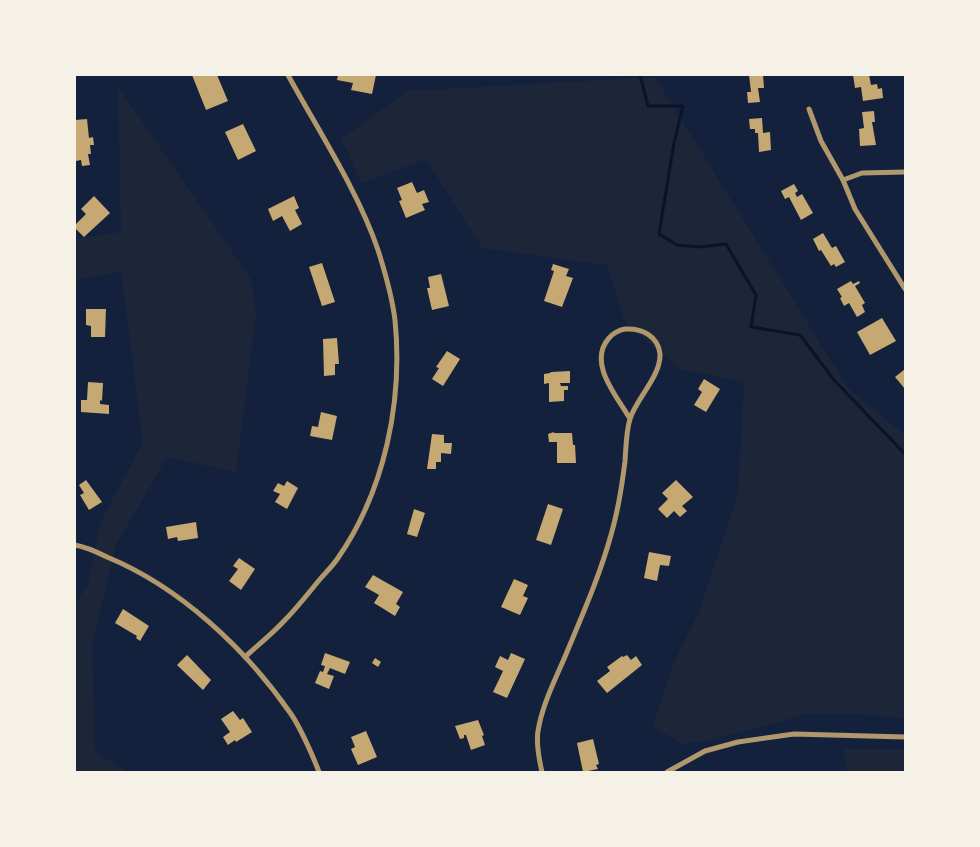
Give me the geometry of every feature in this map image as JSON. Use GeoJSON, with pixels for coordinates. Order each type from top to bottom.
{"type":"FeatureCollection","features":[{"type":"Feature","properties":{"kind":"street"},"geometry":{"type":"LineString","coordinates":[[245,657],[284,622],[337,559],[355,530],[373,491],[388,438],[396,385],[397,349],[394,318],[388,284],[377,248],[358,201],[288,75]]}},
{"type":"Feature","properties":{"kind":"street"},"geometry":{"type":"LineString","coordinates":[[809,109],[821,141],[843,180],[855,209],[905,288]]}},
{"type":"Feature","properties":{"kind":"street"},"geometry":{"type":"LineString","coordinates":[[843,180],[862,173],[905,172]]}},
{"type":"Feature","properties":{"kind":"street"},"geometry":{"type":"LineString","coordinates":[[542,772],[538,754],[538,731],[547,700],[599,571],[611,533],[622,485],[630,419],[658,368],[660,356],[657,343],[648,333],[638,329],[622,329],[604,343],[600,356],[601,369],[630,419]]}},
{"type":"Feature","properties":{"kind":"street"},"geometry":{"type":"LineString","coordinates":[[75,545],[125,564],[166,587],[203,617],[245,657],[292,715],[319,772]]}},
{"type":"Feature","properties":{"kind":"street"},"geometry":{"type":"LineString","coordinates":[[667,772],[704,751],[738,742],[794,734],[905,737]]}},
{"type":"Feature","properties":{"kind":"shaded area"},"geometry":{"type":"Polygon","coordinates":[[[655,77],[848,388],[905,435],[905,718],[852,714],[803,714],[712,740],[683,744],[653,727],[673,664],[699,612],[738,494],[744,382],[680,369],[625,322],[607,265],[482,248],[426,159],[361,184],[341,139],[408,91],[655,77]]]}},
{"type":"Feature","properties":{"kind":"shaded area"},"geometry":{"type":"Polygon","coordinates":[[[118,87],[251,279],[256,313],[236,472],[167,457],[116,545],[92,643],[95,751],[127,772],[75,772],[75,605],[88,584],[100,523],[143,442],[121,272],[75,279],[75,239],[121,232],[118,87]]]}},
{"type":"Feature","properties":{"kind":"shaded area"},"geometry":{"type":"Polygon","coordinates":[[[843,749],[905,749],[905,772],[848,772],[843,749]]]}},
{"type":"Feature","properties":{"kind":"building"},"geometry":{"type":"Polygon","coordinates":[[[192,75],[217,75],[228,101],[206,110],[192,75]]]}},
{"type":"Feature","properties":{"kind":"building"},"geometry":{"type":"Polygon","coordinates":[[[338,75],[376,75],[372,94],[351,90],[353,83],[337,80],[338,75]]]}},
{"type":"Feature","properties":{"kind":"building"},"geometry":{"type":"Polygon","coordinates":[[[749,75],[763,75],[764,88],[758,88],[760,102],[748,103],[747,92],[751,92],[749,75]]]}},
{"type":"Feature","properties":{"kind":"building"},"geometry":{"type":"Polygon","coordinates":[[[853,75],[869,75],[871,85],[877,84],[878,89],[882,88],[883,98],[863,101],[861,87],[855,88],[853,75]]]}},
{"type":"Feature","properties":{"kind":"building"},"geometry":{"type":"Polygon","coordinates":[[[874,111],[875,122],[872,122],[876,145],[860,146],[859,129],[864,128],[862,112],[874,111]]]}},
{"type":"Feature","properties":{"kind":"building"},"geometry":{"type":"Polygon","coordinates":[[[762,118],[763,133],[770,132],[771,150],[759,152],[758,133],[755,133],[755,129],[750,129],[749,119],[762,118]]]}},
{"type":"Feature","properties":{"kind":"building"},"geometry":{"type":"Polygon","coordinates":[[[87,119],[89,138],[93,137],[94,145],[90,145],[91,154],[88,154],[90,165],[82,166],[81,160],[76,161],[75,120],[87,119]]]}},
{"type":"Feature","properties":{"kind":"building"},"geometry":{"type":"Polygon","coordinates":[[[243,124],[256,151],[238,160],[225,132],[243,124]]]}},
{"type":"Feature","properties":{"kind":"building"},"geometry":{"type":"Polygon","coordinates":[[[412,182],[417,193],[424,190],[429,202],[422,204],[425,210],[406,218],[399,201],[402,200],[397,188],[412,182]]]}},
{"type":"Feature","properties":{"kind":"building"},"geometry":{"type":"Polygon","coordinates":[[[794,184],[798,191],[795,193],[797,197],[802,194],[813,213],[801,220],[789,197],[785,199],[781,191],[794,184]]]}},
{"type":"Feature","properties":{"kind":"building"},"geometry":{"type":"Polygon","coordinates":[[[94,196],[110,213],[84,237],[75,228],[75,225],[86,214],[81,209],[94,196]]]}},
{"type":"Feature","properties":{"kind":"building"},"geometry":{"type":"Polygon","coordinates":[[[294,196],[299,208],[295,210],[302,224],[290,231],[282,216],[273,221],[268,209],[294,196]]]}},
{"type":"Feature","properties":{"kind":"building"},"geometry":{"type":"Polygon","coordinates":[[[823,233],[832,248],[836,246],[845,262],[836,267],[834,264],[831,266],[821,250],[819,251],[813,239],[823,233]]]}},
{"type":"Feature","properties":{"kind":"building"},"geometry":{"type":"Polygon","coordinates":[[[322,263],[335,302],[322,306],[309,267],[322,263]]]}},
{"type":"Feature","properties":{"kind":"building"},"geometry":{"type":"Polygon","coordinates":[[[553,264],[569,269],[566,276],[573,278],[562,307],[544,301],[554,271],[551,270],[553,264]]]}},
{"type":"Feature","properties":{"kind":"building"},"geometry":{"type":"Polygon","coordinates":[[[441,274],[449,306],[432,310],[427,288],[430,288],[428,277],[441,274]]]}},
{"type":"Feature","properties":{"kind":"building"},"geometry":{"type":"Polygon","coordinates":[[[851,281],[853,284],[859,281],[860,283],[855,286],[865,303],[862,305],[865,312],[857,317],[849,303],[844,306],[840,298],[842,297],[837,289],[851,281]]]}},
{"type":"Feature","properties":{"kind":"building"},"geometry":{"type":"Polygon","coordinates":[[[86,309],[106,309],[105,337],[91,337],[91,326],[86,325],[86,309]]]}},
{"type":"Feature","properties":{"kind":"building"},"geometry":{"type":"Polygon","coordinates":[[[882,318],[896,341],[870,355],[857,332],[882,318]]]}},
{"type":"Feature","properties":{"kind":"building"},"geometry":{"type":"Polygon","coordinates":[[[337,338],[339,364],[335,364],[335,375],[324,376],[323,339],[337,338]]]}},
{"type":"Feature","properties":{"kind":"building"},"geometry":{"type":"Polygon","coordinates":[[[447,351],[460,359],[443,386],[432,379],[439,368],[436,367],[447,351]]]}},
{"type":"Feature","properties":{"kind":"building"},"geometry":{"type":"Polygon","coordinates":[[[905,369],[905,389],[895,377],[905,369]]]}},
{"type":"Feature","properties":{"kind":"building"},"geometry":{"type":"Polygon","coordinates":[[[570,371],[570,383],[560,383],[561,386],[568,386],[568,390],[564,390],[564,401],[549,402],[549,383],[544,384],[544,374],[570,371]]]}},
{"type":"Feature","properties":{"kind":"building"},"geometry":{"type":"Polygon","coordinates":[[[704,379],[720,389],[706,412],[694,405],[702,392],[698,389],[704,379]]]}},
{"type":"Feature","properties":{"kind":"building"},"geometry":{"type":"Polygon","coordinates":[[[88,382],[103,383],[102,401],[100,400],[100,404],[109,405],[109,414],[81,412],[81,400],[87,400],[88,382]]]}},
{"type":"Feature","properties":{"kind":"building"},"geometry":{"type":"Polygon","coordinates":[[[321,412],[337,416],[332,440],[310,436],[312,426],[318,427],[321,412]]]}},
{"type":"Feature","properties":{"kind":"building"},"geometry":{"type":"Polygon","coordinates":[[[554,432],[572,433],[576,463],[557,463],[557,442],[549,442],[548,434],[554,432]]]}},
{"type":"Feature","properties":{"kind":"building"},"geometry":{"type":"Polygon","coordinates":[[[432,434],[444,435],[444,443],[452,443],[451,454],[441,453],[441,462],[436,462],[436,469],[427,469],[432,434]]]}},
{"type":"Feature","properties":{"kind":"building"},"geometry":{"type":"Polygon","coordinates":[[[86,480],[102,502],[89,510],[80,495],[84,493],[79,485],[86,480]]]}},
{"type":"Feature","properties":{"kind":"building"},"geometry":{"type":"Polygon","coordinates":[[[676,480],[693,497],[682,506],[687,511],[680,517],[674,511],[667,518],[658,509],[668,499],[662,493],[676,480]]]}},
{"type":"Feature","properties":{"kind":"building"},"geometry":{"type":"Polygon","coordinates":[[[287,481],[298,488],[287,509],[275,502],[280,494],[273,491],[278,483],[284,486],[287,481]]]}},
{"type":"Feature","properties":{"kind":"building"},"geometry":{"type":"Polygon","coordinates":[[[548,504],[563,509],[551,545],[536,540],[548,504]]]}},
{"type":"Feature","properties":{"kind":"building"},"geometry":{"type":"Polygon","coordinates":[[[414,509],[425,513],[417,537],[407,534],[414,509]]]}},
{"type":"Feature","properties":{"kind":"building"},"geometry":{"type":"Polygon","coordinates":[[[196,522],[198,538],[178,541],[177,537],[168,539],[166,527],[196,522]]]}},
{"type":"Feature","properties":{"kind":"building"},"geometry":{"type":"Polygon","coordinates":[[[649,552],[671,556],[669,566],[660,565],[657,581],[644,578],[649,552]]]}},
{"type":"Feature","properties":{"kind":"building"},"geometry":{"type":"Polygon","coordinates":[[[239,558],[255,569],[241,590],[229,581],[238,569],[233,566],[239,558]]]}},
{"type":"Feature","properties":{"kind":"building"},"geometry":{"type":"Polygon","coordinates":[[[373,575],[403,592],[396,604],[400,607],[395,616],[374,603],[379,595],[365,587],[373,575]]]}},
{"type":"Feature","properties":{"kind":"building"},"geometry":{"type":"Polygon","coordinates":[[[514,579],[528,585],[523,596],[528,598],[520,615],[501,607],[514,579]]]}},
{"type":"Feature","properties":{"kind":"building"},"geometry":{"type":"Polygon","coordinates":[[[123,609],[149,626],[140,641],[136,638],[137,636],[115,623],[123,609]]]}},
{"type":"Feature","properties":{"kind":"building"},"geometry":{"type":"Polygon","coordinates":[[[325,653],[350,662],[345,674],[330,668],[327,674],[334,676],[329,689],[315,683],[320,671],[323,672],[325,666],[321,665],[325,653]]]}},
{"type":"Feature","properties":{"kind":"building"},"geometry":{"type":"Polygon","coordinates":[[[511,653],[525,659],[507,698],[493,692],[503,671],[495,667],[500,656],[508,660],[511,653]]]}},
{"type":"Feature","properties":{"kind":"building"},"geometry":{"type":"Polygon","coordinates":[[[187,655],[211,680],[203,690],[177,665],[187,655]]]}},
{"type":"Feature","properties":{"kind":"building"},"geometry":{"type":"Polygon","coordinates":[[[627,655],[631,660],[636,656],[642,665],[607,693],[597,681],[610,671],[607,667],[622,656],[627,655]]]}},
{"type":"Feature","properties":{"kind":"building"},"geometry":{"type":"Polygon","coordinates":[[[375,658],[381,662],[378,667],[372,663],[375,658]]]}},
{"type":"Feature","properties":{"kind":"building"},"geometry":{"type":"Polygon","coordinates":[[[233,711],[240,720],[243,718],[252,732],[228,745],[223,737],[230,732],[221,719],[233,711]]]}},
{"type":"Feature","properties":{"kind":"building"},"geometry":{"type":"Polygon","coordinates":[[[478,720],[484,735],[482,736],[485,745],[471,750],[466,735],[460,739],[455,726],[478,720]]]}},
{"type":"Feature","properties":{"kind":"building"},"geometry":{"type":"Polygon","coordinates":[[[366,731],[377,757],[358,765],[351,749],[355,747],[351,737],[366,731]]]}},
{"type":"Feature","properties":{"kind":"building"},"geometry":{"type":"Polygon","coordinates":[[[593,739],[599,764],[596,765],[598,769],[583,772],[577,743],[593,739]]]}},
{"type":"Feature","properties":{"kind":"waterway"},"geometry":{"type":"LineString","coordinates":[[640,75],[648,106],[683,106],[674,143],[659,234],[677,245],[698,247],[726,244],[756,295],[751,327],[800,335],[834,380],[905,454]]}}]}
